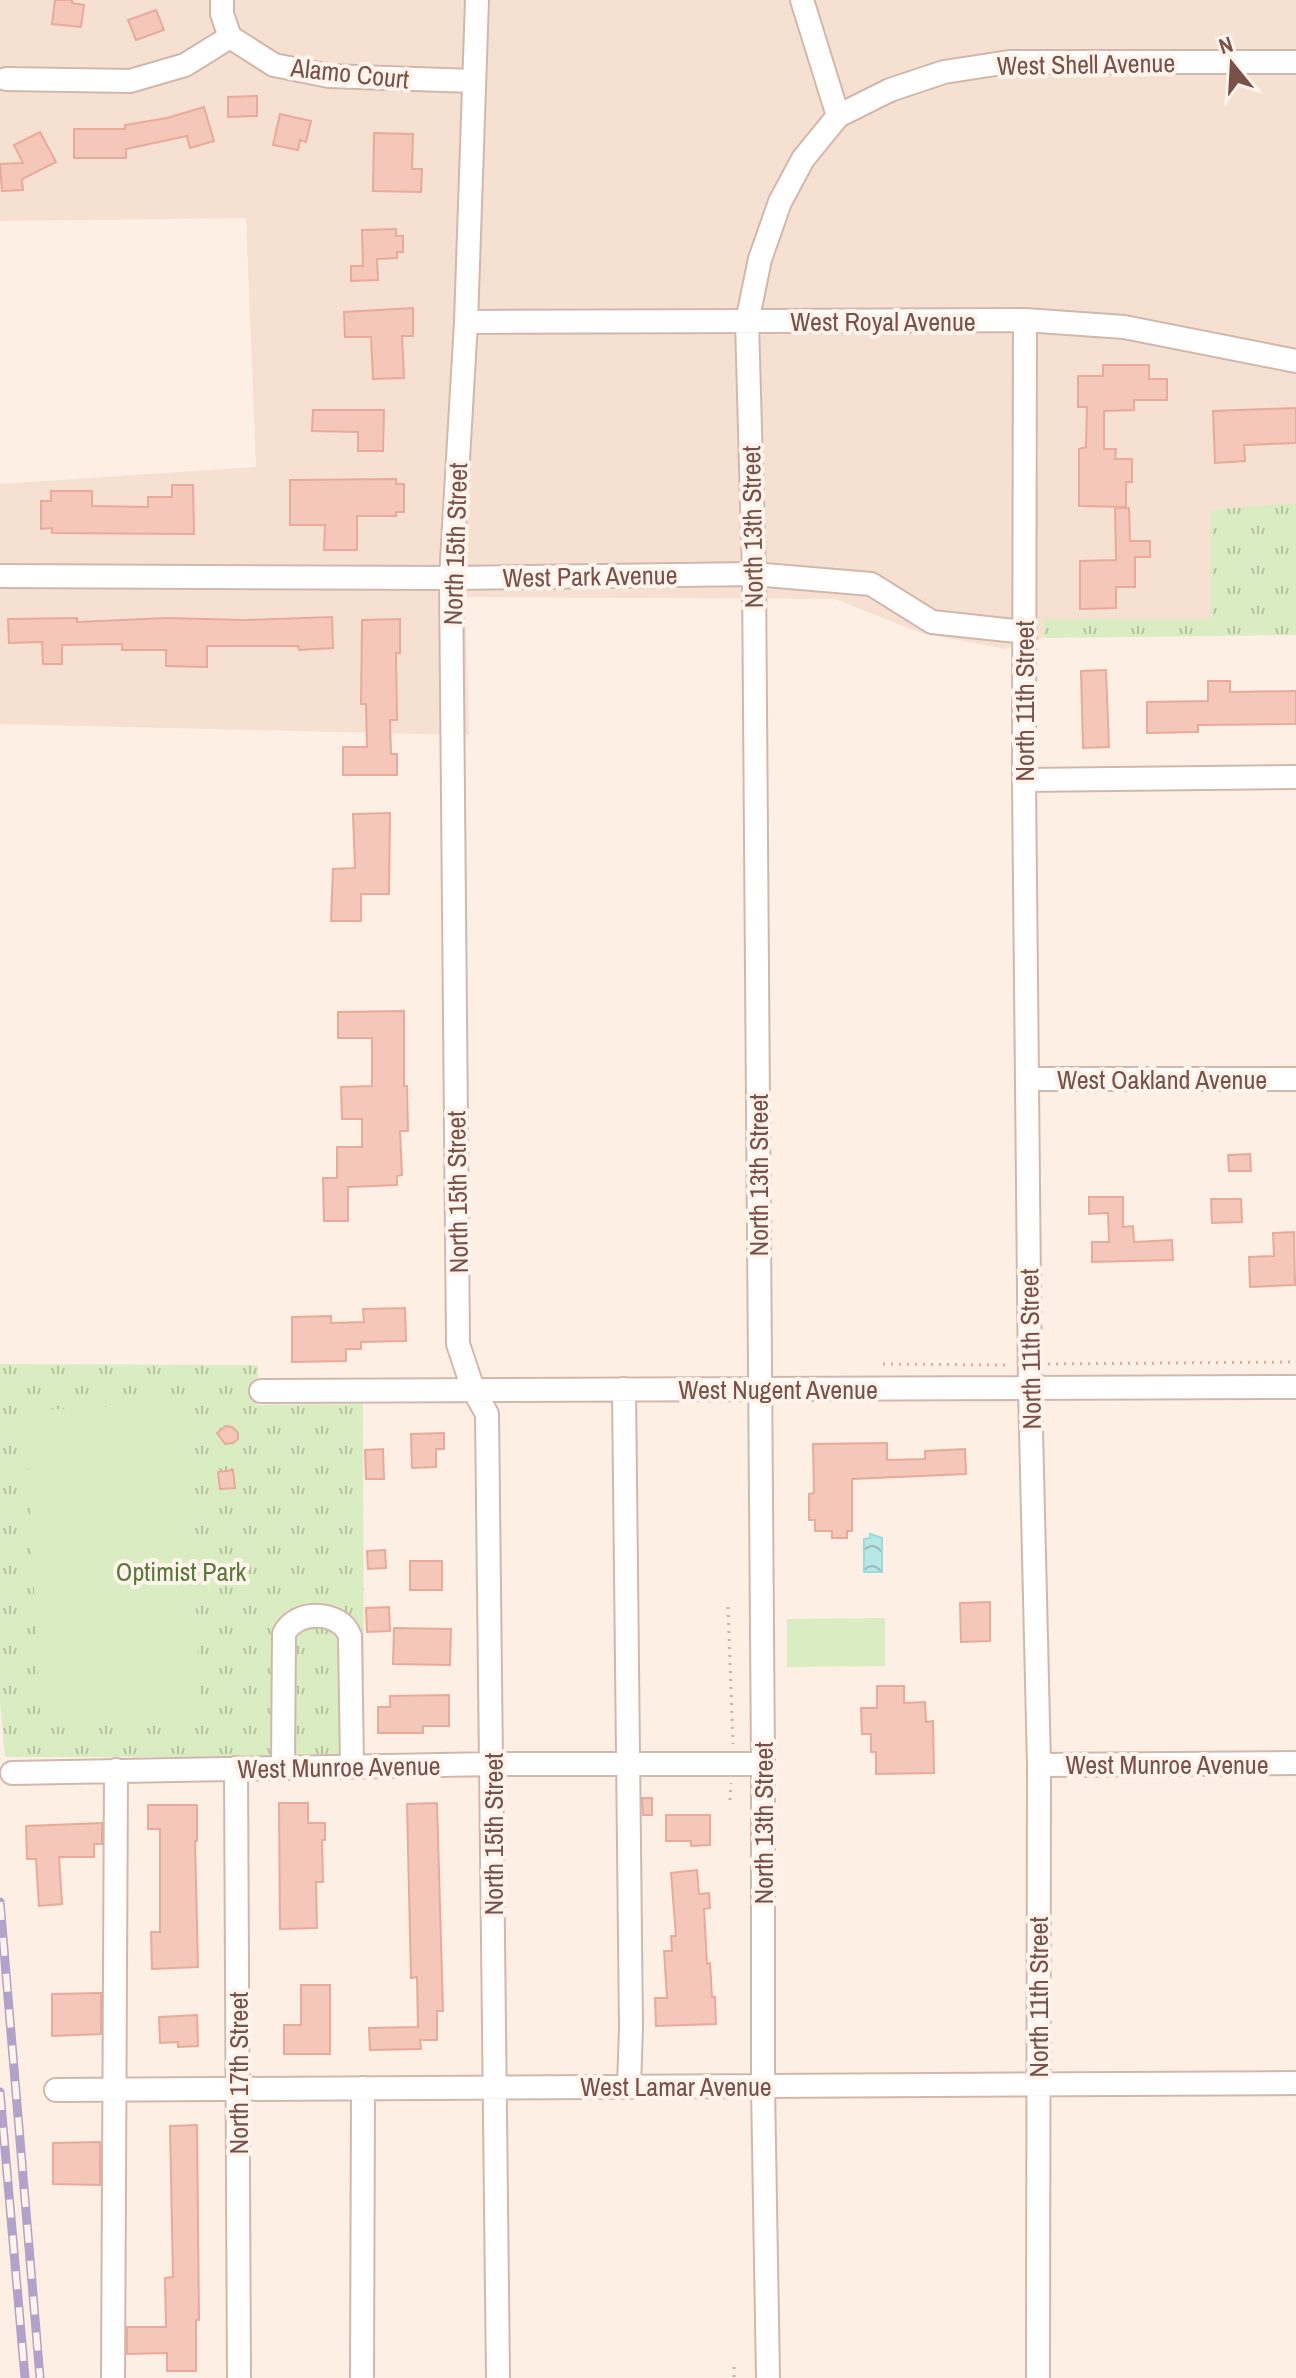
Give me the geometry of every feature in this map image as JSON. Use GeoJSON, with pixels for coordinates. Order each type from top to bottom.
{"type":"FeatureCollection","features":[{"type":"Feature","properties":{"kind":"street"},"geometry":{"type":"LineString","coordinates":[[6,79],[130,81],[185,65],[230,37],[222,14],[222,0]]}},
{"type":"Feature","properties":{"kind":"street","name":"North 15th Street"},"geometry":{"type":"LineString","coordinates":[[477,0],[466,322],[451,578],[458,1344],[473,1389],[487,1414],[498,2378]]}},
{"type":"Feature","properties":{"kind":"street"},"geometry":{"type":"LineString","coordinates":[[802,0],[838,116]]}},
{"type":"Feature","properties":{"kind":"street","name":"Alamo Court"},"geometry":{"type":"LineString","coordinates":[[230,37],[274,65],[329,76],[473,81]]}},
{"type":"Feature","properties":{"kind":"street","name":"West Shell Avenue"},"geometry":{"type":"LineString","coordinates":[[838,116],[890,90],[931,77],[1009,62],[1296,62]]}},
{"type":"Feature","properties":{"kind":"street","name":"North 13th Street"},"geometry":{"type":"LineString","coordinates":[[768,2378],[763,2086],[754,574],[747,322],[760,259],[780,202],[803,159],[838,116]]}},
{"type":"Feature","properties":{"kind":"street","name":"West Royal Avenue"},"geometry":{"type":"LineString","coordinates":[[466,322],[1025,320],[1124,327],[1296,361]]}},
{"type":"Feature","properties":{"kind":"street","name":"North 11th Street"},"geometry":{"type":"LineString","coordinates":[[1025,320],[1024,780],[1030,1388],[1039,1765],[1038,2378]]}},
{"type":"Feature","properties":{"kind":"street","name":"West Park Avenue"},"geometry":{"type":"LineString","coordinates":[[0,576],[451,578],[754,574],[871,584],[932,622],[1025,632]]}},
{"type":"Feature","properties":{"kind":"street"},"geometry":{"type":"LineString","coordinates":[[1024,780],[1296,777]]}},
{"type":"Feature","properties":{"kind":"street","name":"West Oakland Avenue"},"geometry":{"type":"LineString","coordinates":[[1027,1079],[1296,1079]]}},
{"type":"Feature","properties":{"kind":"street","name":"West Nugent Avenue"},"geometry":{"type":"LineString","coordinates":[[261,1391],[1296,1387]]}},
{"type":"Feature","properties":{"kind":"street"},"geometry":{"type":"LineString","coordinates":[[624,1389],[631,2028],[629,2086]]}},
{"type":"Feature","properties":{"kind":"street"},"geometry":{"type":"LineString","coordinates":[[283,1767],[284,1634],[288,1624],[296,1619],[331,1616],[347,1627],[350,1636],[352,1767]]}},
{"type":"Feature","properties":{"kind":"street","name":"West Munroe Avenue"},"geometry":{"type":"LineString","coordinates":[[1039,1765],[1296,1763]]}},
{"type":"Feature","properties":{"kind":"street","name":"West Munroe Avenue"},"geometry":{"type":"LineString","coordinates":[[12,1773],[493,1764],[763,1764]]}},
{"type":"Feature","properties":{"kind":"street","name":"North 17th Street"},"geometry":{"type":"LineString","coordinates":[[236,1768],[239,2378]]}},
{"type":"Feature","properties":{"kind":"street"},"geometry":{"type":"LineString","coordinates":[[113,2378],[116,1770]]}},
{"type":"Feature","properties":{"kind":"street","name":"West Lamar Avenue"},"geometry":{"type":"LineString","coordinates":[[56,2090],[1296,2083]]}},
{"type":"Feature","properties":{"kind":"street"},"geometry":{"type":"LineString","coordinates":[[362,2378],[363,2088]]}},
{"type":"Feature","properties":{"kind":"path"},"geometry":{"type":"LineString","coordinates":[[1043,1364],[1296,1362]]}},
{"type":"Feature","properties":{"kind":"path"},"geometry":{"type":"LineString","coordinates":[[883,1364],[1011,1365]]}},
{"type":"Feature","properties":{"kind":"path"},"geometry":{"type":"LineString","coordinates":[[728,1607],[733,1751]]}},
{"type":"Feature","properties":{"kind":"path"},"geometry":{"type":"LineString","coordinates":[[730,1800],[732,1779]]}},
{"type":"Feature","properties":{"kind":"path"},"geometry":{"type":"LineString","coordinates":[[734,2367],[734,2378]]}},
{"type":"Feature","properties":{"kind":"shaded area"},"geometry":{"type":"Polygon","coordinates":[[[0,0],[1296,0],[1296,504],[1211,510],[1212,619],[1045,619],[1044,638],[1005,649],[921,633],[835,599],[465,597],[469,735],[0,724],[0,484],[256,467],[246,218],[0,221],[0,0]]]}},
{"type":"Feature","properties":{"kind":"green space"},"geometry":{"type":"Polygon","coordinates":[[[1296,504],[1296,635],[1044,638],[1044,619],[1211,619],[1211,510],[1296,504]]]}},
{"type":"Feature","properties":{"kind":"green space","name":"Optimist Park"},"geometry":{"type":"Polygon","coordinates":[[[0,1364],[258,1365],[257,1405],[363,1404],[364,1757],[5,1757],[0,1702],[0,1364]]]}},
{"type":"Feature","properties":{"kind":"green space"},"geometry":{"type":"Polygon","coordinates":[[[186,1402],[201,1719],[41,1728],[25,1411],[186,1402]]]}},
{"type":"Feature","properties":{"kind":"green space"},"geometry":{"type":"Polygon","coordinates":[[[885,1618],[885,1666],[787,1667],[787,1619],[885,1618]]]}},
{"type":"Feature","properties":{"kind":"water"},"geometry":{"type":"Polygon","coordinates":[[[870,1534],[882,1538],[882,1572],[864,1572],[864,1539],[870,1538],[870,1534]]]}},
{"type":"Feature","properties":{"kind":"building"},"geometry":{"type":"Polygon","coordinates":[[[55,0],[72,0],[72,3],[84,5],[81,27],[52,24],[55,0]]]}},
{"type":"Feature","properties":{"kind":"building"},"geometry":{"type":"Polygon","coordinates":[[[156,10],[164,30],[136,40],[128,20],[156,10]]]}},
{"type":"Feature","properties":{"kind":"building"},"geometry":{"type":"Polygon","coordinates":[[[257,96],[257,116],[228,117],[228,97],[257,96]]]}},
{"type":"Feature","properties":{"kind":"building"},"geometry":{"type":"Polygon","coordinates":[[[204,107],[214,141],[190,148],[187,136],[126,149],[126,158],[74,158],[74,129],[125,129],[125,125],[167,118],[204,107]]]}},
{"type":"Feature","properties":{"kind":"building"},"geometry":{"type":"Polygon","coordinates":[[[280,114],[311,121],[306,142],[300,140],[298,150],[273,145],[280,114]]]}},
{"type":"Feature","properties":{"kind":"building"},"geometry":{"type":"Polygon","coordinates":[[[40,132],[56,162],[22,179],[23,190],[2,191],[0,164],[23,163],[14,145],[40,132]]]}},
{"type":"Feature","properties":{"kind":"building"},"geometry":{"type":"Polygon","coordinates":[[[374,133],[413,134],[412,169],[422,169],[421,192],[373,191],[374,133]]]}},
{"type":"Feature","properties":{"kind":"building"},"geometry":{"type":"Polygon","coordinates":[[[396,229],[396,236],[403,236],[403,252],[397,252],[397,258],[377,259],[378,280],[351,281],[351,266],[363,266],[362,230],[396,229]]]}},
{"type":"Feature","properties":{"kind":"building"},"geometry":{"type":"Polygon","coordinates":[[[413,308],[413,336],[402,336],[404,378],[373,379],[371,337],[345,337],[344,312],[413,308]]]}},
{"type":"Feature","properties":{"kind":"building"},"geometry":{"type":"Polygon","coordinates":[[[1103,365],[1149,365],[1149,379],[1167,379],[1167,400],[1134,400],[1134,410],[1104,411],[1104,449],[1116,449],[1115,459],[1132,459],[1132,482],[1126,482],[1126,507],[1079,506],[1079,449],[1086,447],[1087,407],[1078,407],[1078,376],[1103,376],[1103,365]]]}},
{"type":"Feature","properties":{"kind":"building"},"geometry":{"type":"Polygon","coordinates":[[[1296,408],[1296,443],[1244,445],[1245,461],[1215,463],[1213,411],[1296,408]]]}},
{"type":"Feature","properties":{"kind":"building"},"geometry":{"type":"Polygon","coordinates":[[[313,410],[384,410],[383,451],[358,451],[358,432],[312,431],[313,410]]]}},
{"type":"Feature","properties":{"kind":"building"},"geometry":{"type":"Polygon","coordinates":[[[396,479],[396,484],[404,484],[404,512],[396,512],[396,516],[357,516],[357,550],[324,550],[325,525],[290,525],[290,480],[396,479]]]}},
{"type":"Feature","properties":{"kind":"building"},"geometry":{"type":"Polygon","coordinates":[[[172,485],[193,485],[194,534],[52,533],[52,528],[41,529],[41,501],[51,501],[51,491],[92,491],[92,506],[148,507],[148,497],[172,497],[172,485]]]}},
{"type":"Feature","properties":{"kind":"building"},"geometry":{"type":"Polygon","coordinates":[[[1115,508],[1129,508],[1130,541],[1150,541],[1150,557],[1135,557],[1135,587],[1116,587],[1116,608],[1080,609],[1080,561],[1116,560],[1115,508]]]}},
{"type":"Feature","properties":{"kind":"building"},"geometry":{"type":"Polygon","coordinates":[[[332,617],[333,648],[299,650],[298,646],[207,646],[207,667],[166,666],[166,650],[122,650],[122,644],[62,645],[62,664],[43,664],[42,642],[9,643],[8,619],[77,618],[77,622],[332,617]]]}},
{"type":"Feature","properties":{"kind":"building"},"geometry":{"type":"Polygon","coordinates":[[[400,619],[400,653],[396,653],[397,720],[390,720],[391,754],[397,754],[397,775],[343,775],[343,747],[367,747],[366,704],[361,704],[362,620],[400,619]]]}},
{"type":"Feature","properties":{"kind":"building"},"geometry":{"type":"Polygon","coordinates":[[[1106,670],[1109,747],[1083,748],[1081,671],[1106,670]]]}},
{"type":"Feature","properties":{"kind":"building"},"geometry":{"type":"Polygon","coordinates":[[[1208,681],[1230,681],[1230,692],[1296,691],[1296,724],[1198,725],[1198,732],[1147,733],[1147,702],[1208,701],[1208,681]]]}},
{"type":"Feature","properties":{"kind":"building"},"geometry":{"type":"Polygon","coordinates":[[[390,813],[389,894],[361,894],[361,921],[331,921],[333,869],[355,868],[353,814],[390,813]]]}},
{"type":"Feature","properties":{"kind":"building"},"geometry":{"type":"Polygon","coordinates":[[[404,1011],[404,1086],[407,1086],[408,1131],[400,1131],[402,1175],[397,1176],[397,1185],[348,1187],[348,1221],[324,1221],[323,1178],[337,1178],[337,1147],[362,1147],[362,1119],[342,1119],[341,1087],[372,1086],[372,1038],[338,1038],[338,1012],[404,1011]]]}},
{"type":"Feature","properties":{"kind":"building"},"geometry":{"type":"Polygon","coordinates":[[[1250,1154],[1251,1171],[1229,1171],[1228,1155],[1250,1154]]]}},
{"type":"Feature","properties":{"kind":"building"},"geometry":{"type":"Polygon","coordinates":[[[1089,1197],[1123,1197],[1123,1227],[1133,1226],[1134,1242],[1172,1240],[1173,1260],[1092,1262],[1092,1242],[1109,1242],[1108,1213],[1089,1214],[1089,1197]]]}},
{"type":"Feature","properties":{"kind":"building"},"geometry":{"type":"Polygon","coordinates":[[[1211,1199],[1241,1199],[1242,1222],[1212,1223],[1211,1199]]]}},
{"type":"Feature","properties":{"kind":"building"},"geometry":{"type":"Polygon","coordinates":[[[1294,1232],[1295,1285],[1250,1287],[1249,1257],[1274,1256],[1273,1233],[1294,1232]]]}},
{"type":"Feature","properties":{"kind":"building"},"geometry":{"type":"Polygon","coordinates":[[[405,1308],[406,1341],[361,1342],[361,1349],[346,1349],[346,1361],[292,1362],[292,1317],[331,1316],[331,1323],[364,1322],[363,1309],[405,1308]]]}},
{"type":"Feature","properties":{"kind":"building"},"geometry":{"type":"Polygon","coordinates":[[[226,1426],[238,1433],[238,1439],[233,1443],[225,1444],[217,1433],[226,1426]]]}},
{"type":"Feature","properties":{"kind":"building"},"geometry":{"type":"Polygon","coordinates":[[[444,1433],[444,1449],[436,1449],[436,1467],[412,1468],[411,1434],[444,1433]]]}},
{"type":"Feature","properties":{"kind":"building"},"geometry":{"type":"Polygon","coordinates":[[[887,1443],[887,1460],[925,1459],[925,1451],[965,1449],[966,1474],[852,1479],[852,1531],[847,1531],[847,1538],[832,1538],[832,1531],[815,1531],[815,1520],[809,1520],[809,1494],[814,1493],[813,1444],[887,1443]]]}},
{"type":"Feature","properties":{"kind":"building"},"geometry":{"type":"Polygon","coordinates":[[[383,1449],[384,1479],[366,1479],[365,1450],[383,1449]]]}},
{"type":"Feature","properties":{"kind":"building"},"geometry":{"type":"Polygon","coordinates":[[[233,1470],[235,1488],[220,1489],[218,1472],[233,1470]]]}},
{"type":"Feature","properties":{"kind":"building"},"geometry":{"type":"Polygon","coordinates":[[[385,1550],[386,1568],[368,1569],[367,1551],[385,1550]]]}},
{"type":"Feature","properties":{"kind":"building"},"geometry":{"type":"Polygon","coordinates":[[[410,1561],[442,1561],[442,1590],[410,1590],[410,1561]]]}},
{"type":"Feature","properties":{"kind":"building"},"geometry":{"type":"Polygon","coordinates":[[[990,1602],[990,1641],[961,1642],[960,1603],[990,1602]]]}},
{"type":"Feature","properties":{"kind":"building"},"geometry":{"type":"Polygon","coordinates":[[[389,1607],[390,1631],[367,1632],[366,1608],[389,1607]]]}},
{"type":"Feature","properties":{"kind":"building"},"geometry":{"type":"Polygon","coordinates":[[[394,1628],[451,1629],[450,1665],[393,1664],[394,1628]]]}},
{"type":"Feature","properties":{"kind":"building"},"geometry":{"type":"Polygon","coordinates":[[[877,1686],[904,1686],[904,1703],[925,1702],[926,1722],[933,1721],[934,1773],[876,1774],[876,1752],[871,1752],[871,1734],[862,1734],[861,1708],[877,1708],[877,1686]]]}},
{"type":"Feature","properties":{"kind":"building"},"geometry":{"type":"Polygon","coordinates":[[[449,1695],[449,1726],[423,1726],[423,1733],[378,1733],[378,1707],[390,1707],[390,1696],[449,1695]]]}},
{"type":"Feature","properties":{"kind":"building"},"geometry":{"type":"Polygon","coordinates":[[[642,1798],[652,1798],[652,1815],[643,1815],[642,1798]]]}},
{"type":"Feature","properties":{"kind":"building"},"geometry":{"type":"Polygon","coordinates":[[[279,1803],[308,1803],[308,1823],[325,1823],[325,1840],[322,1840],[323,1882],[316,1882],[317,1928],[280,1929],[279,1803]]]}},
{"type":"Feature","properties":{"kind":"building"},"geometry":{"type":"Polygon","coordinates":[[[437,1803],[443,2011],[437,2011],[437,2040],[420,2040],[421,2049],[370,2050],[369,2028],[418,2027],[417,1977],[411,1978],[407,1804],[437,1803]]]}},
{"type":"Feature","properties":{"kind":"building"},"geometry":{"type":"Polygon","coordinates":[[[148,1805],[197,1805],[198,1967],[152,1969],[151,1932],[160,1932],[160,1829],[148,1829],[148,1805]]]}},
{"type":"Feature","properties":{"kind":"building"},"geometry":{"type":"Polygon","coordinates":[[[666,1815],[710,1815],[710,1845],[691,1846],[691,1841],[666,1841],[666,1815]]]}},
{"type":"Feature","properties":{"kind":"building"},"geometry":{"type":"Polygon","coordinates":[[[102,1823],[102,1844],[94,1844],[94,1857],[59,1857],[62,1904],[39,1906],[36,1859],[27,1859],[26,1826],[102,1823]]]}},
{"type":"Feature","properties":{"kind":"building"},"geometry":{"type":"Polygon","coordinates":[[[697,1870],[699,1894],[709,1893],[710,1908],[704,1909],[707,1964],[710,1963],[716,2024],[656,2026],[655,1998],[667,1998],[664,1951],[672,1951],[671,1936],[676,1936],[671,1873],[697,1870]]]}},
{"type":"Feature","properties":{"kind":"building"},"geometry":{"type":"Polygon","coordinates":[[[301,1985],[330,1985],[330,2054],[284,2054],[284,2025],[301,2025],[301,1985]]]}},
{"type":"Feature","properties":{"kind":"building"},"geometry":{"type":"Polygon","coordinates":[[[101,1993],[101,2034],[52,2036],[52,1994],[101,1993]]]}},
{"type":"Feature","properties":{"kind":"building"},"geometry":{"type":"Polygon","coordinates":[[[197,2015],[198,2046],[178,2047],[178,2042],[160,2043],[159,2017],[197,2015]]]}},
{"type":"Feature","properties":{"kind":"building"},"geometry":{"type":"Polygon","coordinates":[[[197,2125],[199,2320],[196,2320],[196,2371],[167,2371],[167,2353],[127,2354],[127,2327],[166,2327],[165,2278],[173,2277],[170,2126],[197,2125]]]}},
{"type":"Feature","properties":{"kind":"building"},"geometry":{"type":"Polygon","coordinates":[[[100,2142],[100,2185],[53,2184],[53,2143],[100,2142]]]}},
{"type":"Feature","properties":{"kind":"railway"},"geometry":{"type":"LineString","coordinates":[[0,1902],[40,2378]]}},
{"type":"Feature","properties":{"kind":"railway"},"geometry":{"type":"LineString","coordinates":[[0,2092],[25,2378]]}}]}
